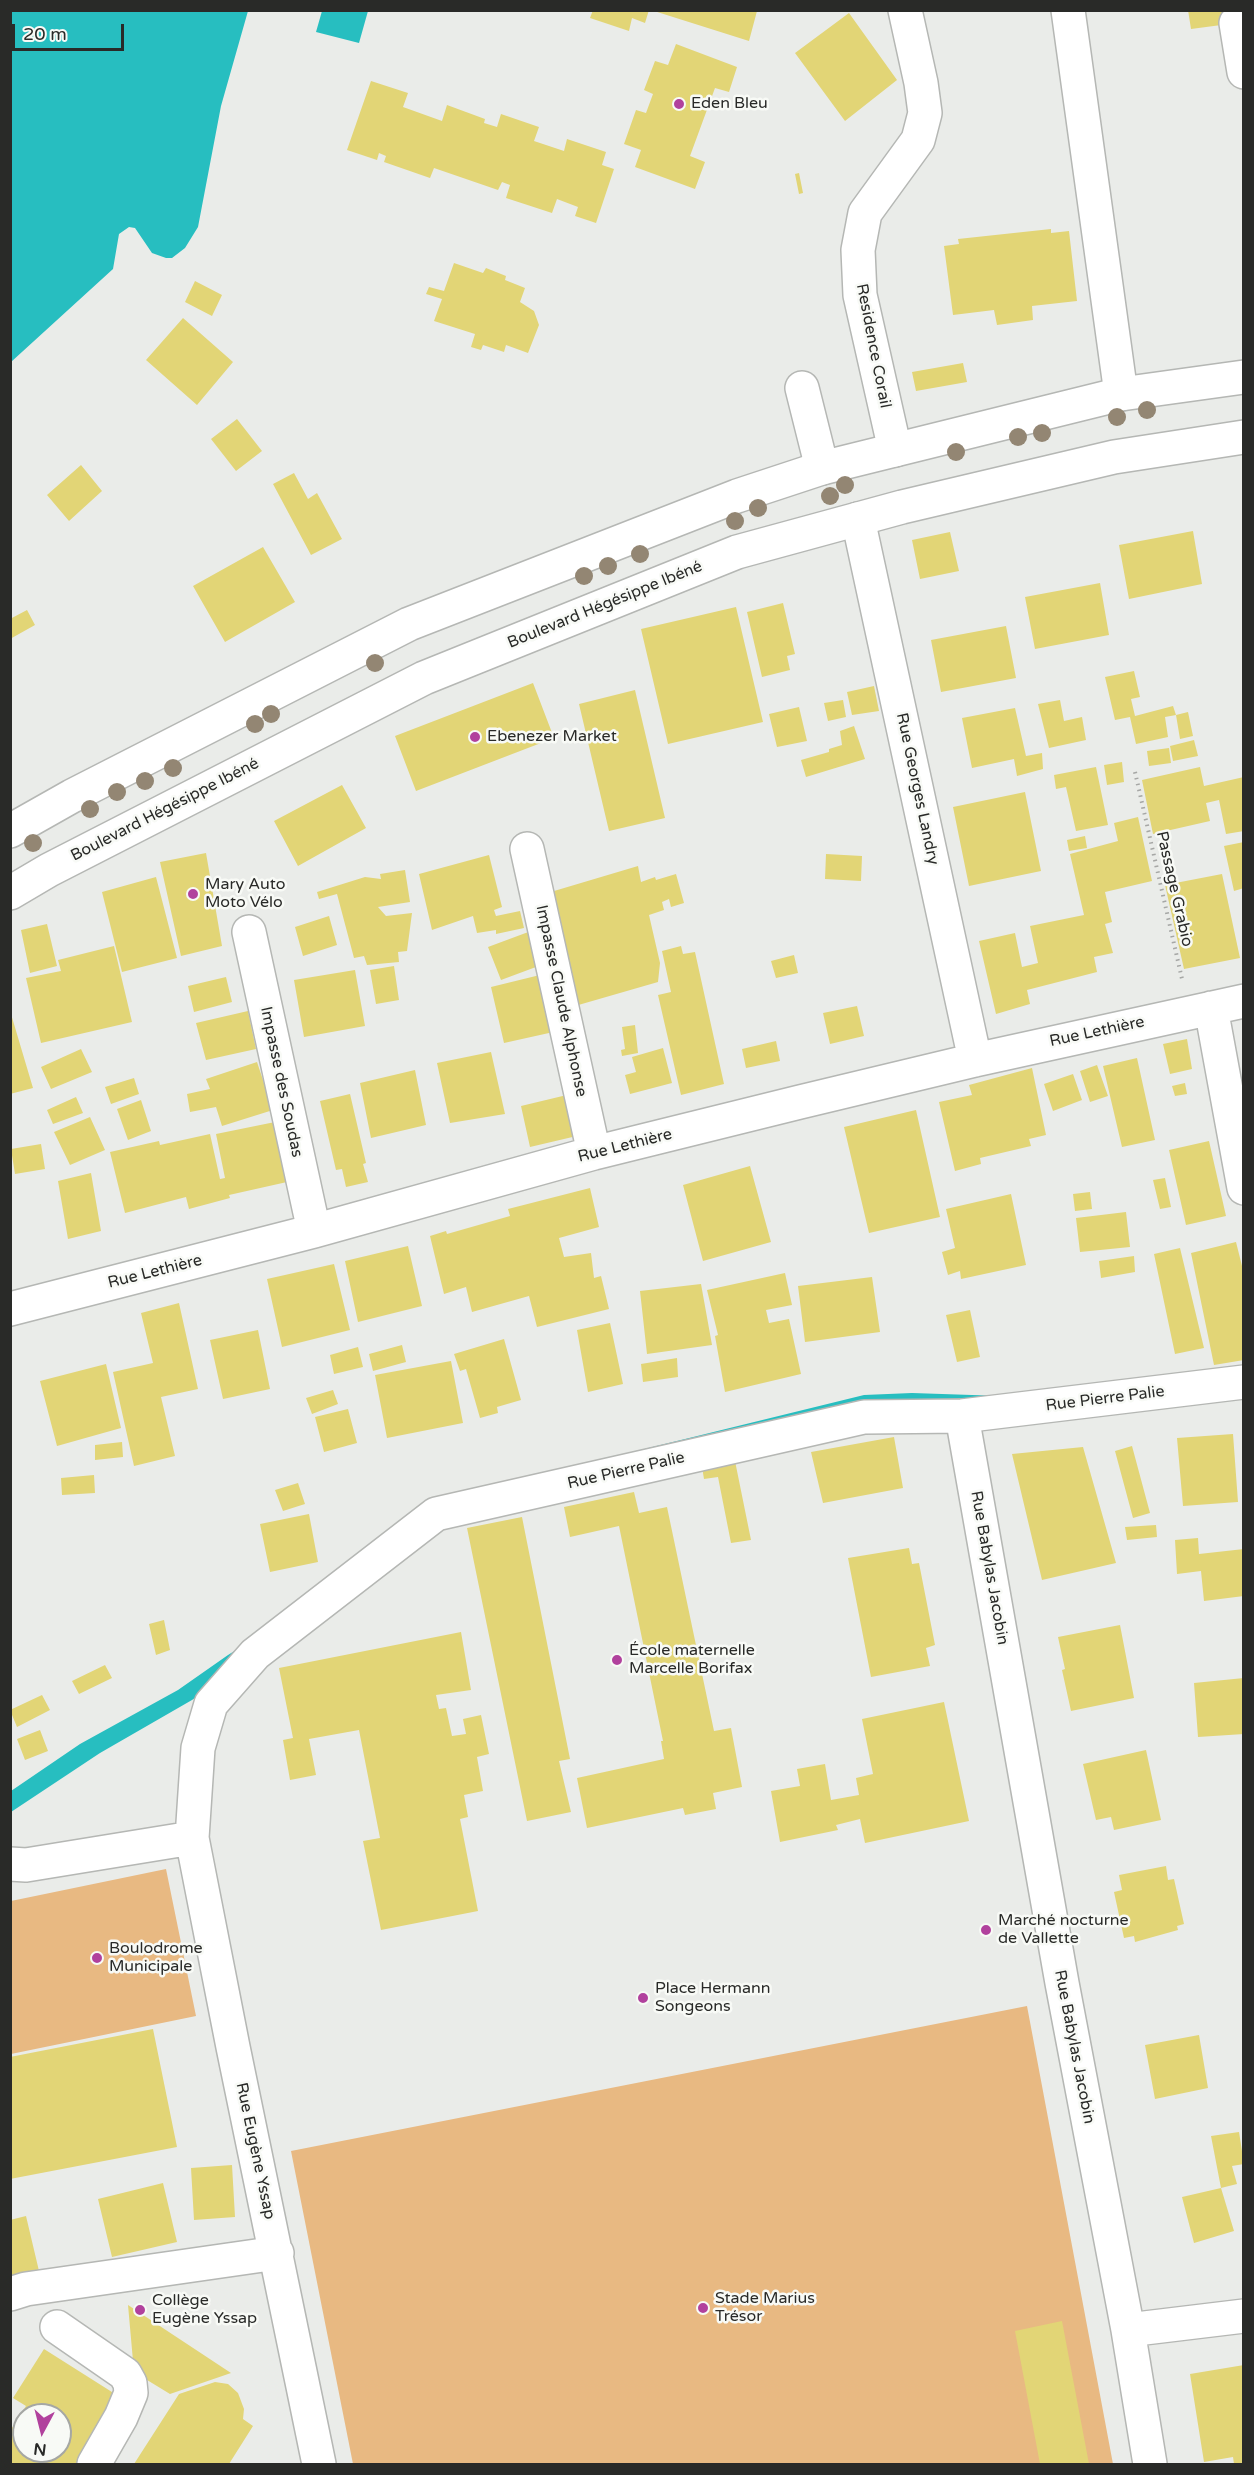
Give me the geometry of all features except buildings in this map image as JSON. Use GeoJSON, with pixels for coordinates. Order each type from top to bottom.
{"type":"FeatureCollection","features":[{"type":"Feature","properties":{"kind":"street","name":"Residence Corail"},"geometry":{"type":"LineString","coordinates":[[895,450],[860,295],[858,250],[865,213],[918,140],[925,113],[905,10]]}},
{"type":"Feature","properties":{"kind":"street"},"geometry":{"type":"LineString","coordinates":[[1068,10],[1121,394]]}},
{"type":"Feature","properties":{"kind":"street"},"geometry":{"type":"LineString","coordinates":[[1236,23],[1244,72]]}},
{"type":"Feature","properties":{"kind":"street"},"geometry":{"type":"LineString","coordinates":[[10,831],[72,796],[409,624],[737,496],[822,468],[1121,394],[1244,377]]}},
{"type":"Feature","properties":{"kind":"street"},"geometry":{"type":"LineString","coordinates":[[802,388],[822,468]]}},
{"type":"Feature","properties":{"kind":"street","name":"Boulevard Hégésippe Ibéné"},"geometry":{"type":"LineString","coordinates":[[10,893],[49,870],[424,678],[736,552],[858,519],[1114,457],[1244,437]]}},
{"type":"Feature","properties":{"kind":"street","name":"Rue Georges Landry"},"geometry":{"type":"LineString","coordinates":[[858,519],[975,1059]]}},
{"type":"Feature","properties":{"kind":"street","name":"Impasse Claude Alphonse"},"geometry":{"type":"LineString","coordinates":[[527,849],[594,1154]]}},
{"type":"Feature","properties":{"kind":"street","name":"Impasse des Soudas"},"geometry":{"type":"LineString","coordinates":[[249,933],[314,1231]]}},
{"type":"Feature","properties":{"kind":"street","name":"Rue Lethière"},"geometry":{"type":"LineString","coordinates":[[10,1309],[314,1231],[594,1154],[975,1059],[1244,1001]]}},
{"type":"Feature","properties":{"kind":"street"},"geometry":{"type":"LineString","coordinates":[[1200,1010],[1244,1188]]}},
{"type":"Feature","properties":{"kind":"street","name":"Rue Pierre Palie"},"geometry":{"type":"LineString","coordinates":[[192,1838],[198,1748],[211,1704],[255,1654],[436,1514],[864,1417],[962,1416],[1244,1382]]}},
{"type":"Feature","properties":{"kind":"street","name":"Rue Babylas Jacobin"},"geometry":{"type":"LineString","coordinates":[[962,1416],[1062,1983],[1128,2330],[1150,2464]]}},
{"type":"Feature","properties":{"kind":"street"},"geometry":{"type":"LineString","coordinates":[[10,1864],[26,1865],[192,1838]]}},
{"type":"Feature","properties":{"kind":"street","name":"Rue Eugène Yssap"},"geometry":{"type":"LineString","coordinates":[[192,1838],[319,2464]]}},
{"type":"Feature","properties":{"kind":"street"},"geometry":{"type":"LineString","coordinates":[[10,2294],[26,2289],[277,2253]]}},
{"type":"Feature","properties":{"kind":"street"},"geometry":{"type":"LineString","coordinates":[[1128,2330],[1244,2316]]}},
{"type":"Feature","properties":{"kind":"street"},"geometry":{"type":"LineString","coordinates":[[57,2327],[125,2374],[130,2383],[131,2393],[121,2417],[94,2464]]}},
{"type":"Feature","properties":{"kind":"path","name":"Passage Grabio"},"geometry":{"type":"LineString","coordinates":[[1135,772],[1200,1010]]}},
{"type":"Feature","properties":{"kind":"shaded area","name":"Boulodrome Municipale"},"geometry":{"type":"Polygon","coordinates":[[[166,1869],[196,2016],[11,2054],[11,1901],[166,1869]]]}},
{"type":"Feature","properties":{"kind":"shaded area","name":"Stade Marius Trésor"},"geometry":{"type":"Polygon","coordinates":[[[1027,2006],[1113,2464],[353,2464],[291,2151],[1027,2006]]]}},
{"type":"Feature","properties":{"kind":"water"},"geometry":{"type":"Polygon","coordinates":[[[11,10],[248,11],[221,106],[198,227],[185,248],[172,258],[152,253],[135,228],[129,227],[119,234],[113,269],[11,362],[11,10]]]}},
{"type":"Feature","properties":{"kind":"water"},"geometry":{"type":"Polygon","coordinates":[[[322,11],[368,11],[359,43],[316,32],[322,11]]]}},
{"type":"Feature","properties":{"kind":"water"},"geometry":{"type":"Polygon","coordinates":[[[1243,1384],[1243,1399],[887,1410],[458,1516],[192,1700],[100,1753],[11,1812],[11,1791],[80,1744],[178,1690],[228,1655],[502,1484],[864,1395],[912,1393],[1002,1396],[1243,1384]]]}},
{"type":"Feature","properties":{"kind":"place","name":"Eden Bleu"},"geometry":{"type":"Point","coordinates":[679,104]}},
{"type":"Feature","properties":{"kind":"place","name":"Ebenezer Market"},"geometry":{"type":"Point","coordinates":[475,737]}},
{"type":"Feature","properties":{"kind":"place","name":"Mary Auto Moto Vélo"},"geometry":{"type":"Point","coordinates":[193,894]}},
{"type":"Feature","properties":{"kind":"place","name":"École maternelle Marcelle Borifax"},"geometry":{"type":"Point","coordinates":[617,1660]}},
{"type":"Feature","properties":{"kind":"place","name":"Marché nocturne de Vallette"},"geometry":{"type":"Point","coordinates":[986,1930]}},
{"type":"Feature","properties":{"kind":"place","name":"Boulodrome Municipale"},"geometry":{"type":"Point","coordinates":[97,1958]}},
{"type":"Feature","properties":{"kind":"place","name":"Place Hermann Songeons"},"geometry":{"type":"Point","coordinates":[643,1998]}},
{"type":"Feature","properties":{"kind":"place","name":"Stade Marius Trésor"},"geometry":{"type":"Point","coordinates":[703,2308]}},
{"type":"Feature","properties":{"kind":"place","name":"Collège Eugène Yssap"},"geometry":{"type":"Point","coordinates":[140,2310]}}]}
